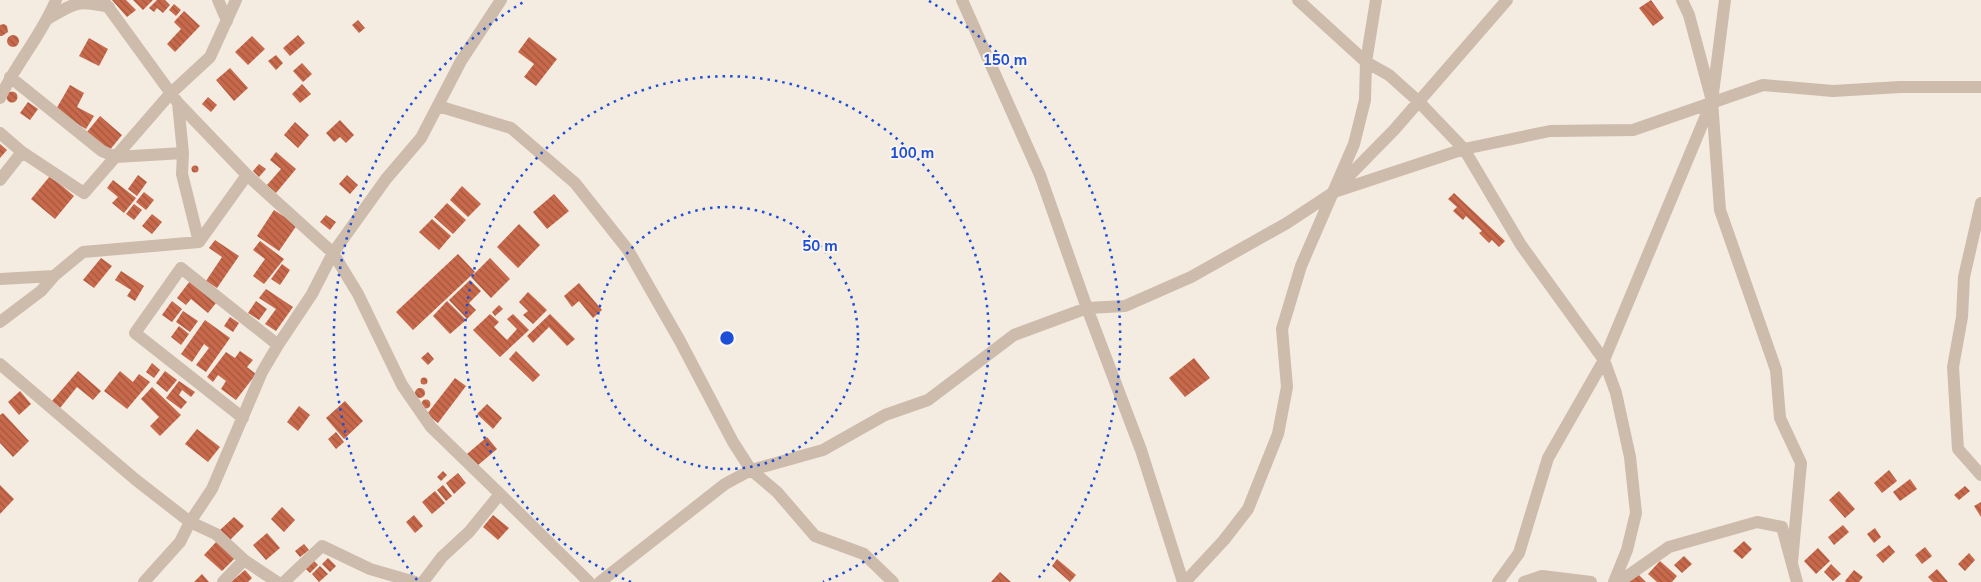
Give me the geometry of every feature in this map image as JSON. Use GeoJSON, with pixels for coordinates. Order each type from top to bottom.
{"type":"FeatureCollection","features":[{"type":"Feature","properties":{"kind":"street"},"geometry":{"type":"LineString","coordinates":[[49,0],[49,18]]}},
{"type":"Feature","properties":{"kind":"street"},"geometry":{"type":"LineString","coordinates":[[0,98],[10,77],[49,18],[56,0]]}},
{"type":"Feature","properties":{"kind":"street"},"geometry":{"type":"LineString","coordinates":[[218,0],[227,21]]}},
{"type":"Feature","properties":{"kind":"street"},"geometry":{"type":"LineString","coordinates":[[0,133],[22,152],[84,193],[175,98],[210,57],[236,0]]}},
{"type":"Feature","properties":{"kind":"street"},"geometry":{"type":"LineString","coordinates":[[144,582],[180,542],[190,522],[212,489],[262,372],[312,294],[333,253],[386,179],[421,138],[462,61],[501,0]]}},
{"type":"Feature","properties":{"kind":"street"},"geometry":{"type":"LineString","coordinates":[[962,0],[1040,175],[1087,308],[1141,450],[1184,582],[1224,540],[1248,510],[1278,434],[1287,387],[1282,329],[1300,266],[1354,144],[1365,100],[1366,62],[1376,0]]}},
{"type":"Feature","properties":{"kind":"street"},"geometry":{"type":"LineString","coordinates":[[1298,0],[1366,62],[1389,75],[1418,100],[1464,149],[1521,245],[1604,360],[1616,393],[1630,457],[1636,514],[1627,550],[1614,582]]}},
{"type":"Feature","properties":{"kind":"street"},"geometry":{"type":"LineString","coordinates":[[600,582],[725,484],[751,470],[824,450],[885,415],[928,400],[1014,335],[1087,308],[1125,306],[1191,277],[1287,223],[1334,192],[1394,130],[1418,100],[1507,0]]}},
{"type":"Feature","properties":{"kind":"street"},"geometry":{"type":"LineString","coordinates":[[1682,0],[1689,15],[1712,101],[1720,210],[1776,370],[1780,418],[1801,463],[1792,562]]}},
{"type":"Feature","properties":{"kind":"street"},"geometry":{"type":"LineString","coordinates":[[1498,582],[1519,553],[1548,458],[1604,360],[1712,101],[1725,0]]}},
{"type":"Feature","properties":{"kind":"street"},"geometry":{"type":"LineString","coordinates":[[49,18],[70,6],[86,1],[106,3],[175,98],[247,175],[333,253],[358,294],[402,385],[431,427],[589,582]]}},
{"type":"Feature","properties":{"kind":"street"},"geometry":{"type":"LineString","coordinates":[[10,77],[102,151],[116,158],[183,154]]}},
{"type":"Feature","properties":{"kind":"street"},"geometry":{"type":"LineString","coordinates":[[1334,192],[1464,149],[1550,131],[1633,130],[1763,84],[1833,91],[1900,87],[1981,87]]}},
{"type":"Feature","properties":{"kind":"street"},"geometry":{"type":"LineString","coordinates":[[175,98],[183,154],[182,174],[199,242]]}},
{"type":"Feature","properties":{"kind":"street"},"geometry":{"type":"LineString","coordinates":[[438,106],[511,128],[575,183],[628,250],[680,341],[733,442],[751,470],[776,492],[815,536],[864,554],[893,582]]}},
{"type":"Feature","properties":{"kind":"street"},"geometry":{"type":"LineString","coordinates":[[0,180],[22,152]]}},
{"type":"Feature","properties":{"kind":"street"},"geometry":{"type":"LineString","coordinates":[[0,322],[41,291],[54,276],[83,252],[199,242],[247,175]]}},
{"type":"Feature","properties":{"kind":"street"},"geometry":{"type":"LineString","coordinates":[[1981,203],[1964,277],[1962,317],[1953,367],[1958,449],[1981,475]]}},
{"type":"Feature","properties":{"kind":"street"},"geometry":{"type":"LineString","coordinates":[[243,418],[135,333],[181,268],[278,345]]}},
{"type":"Feature","properties":{"kind":"street"},"geometry":{"type":"LineString","coordinates":[[0,278],[54,276]]}},
{"type":"Feature","properties":{"kind":"street"},"geometry":{"type":"LineString","coordinates":[[0,364],[136,480],[190,522],[216,534],[244,560],[277,582]]}},
{"type":"Feature","properties":{"kind":"street"},"geometry":{"type":"LineString","coordinates":[[422,582],[442,557],[469,532],[500,494]]}},
{"type":"Feature","properties":{"kind":"street"},"geometry":{"type":"LineString","coordinates":[[1619,582],[1669,546],[1757,522],[1782,527],[1797,582]]}},
{"type":"Feature","properties":{"kind":"street"},"geometry":{"type":"LineString","coordinates":[[284,582],[322,546],[370,569],[415,582]]}},
{"type":"Feature","properties":{"kind":"street"},"geometry":{"type":"LineString","coordinates":[[223,582],[244,560]]}},
{"type":"Feature","properties":{"kind":"street"},"geometry":{"type":"LineString","coordinates":[[1524,582],[1542,576],[1591,582]]}},
{"type":"Feature","properties":{"kind":"building"},"geometry":{"type":"Polygon","coordinates":[[[112,0],[126,0],[136,10],[127,17],[112,0]]]}},
{"type":"Feature","properties":{"kind":"building"},"geometry":{"type":"Polygon","coordinates":[[[133,0],[153,0],[143,10],[133,0]]]}},
{"type":"Feature","properties":{"kind":"building"},"geometry":{"type":"Polygon","coordinates":[[[157,0],[165,0],[170,5],[163,13],[157,8],[154,12],[149,8],[157,0]]]}},
{"type":"Feature","properties":{"kind":"building"},"geometry":{"type":"Polygon","coordinates":[[[1651,0],[1664,18],[1653,26],[1639,8],[1651,0]]]}},
{"type":"Feature","properties":{"kind":"building"},"geometry":{"type":"Polygon","coordinates":[[[174,4],[181,10],[176,16],[169,10],[174,4]]]}},
{"type":"Feature","properties":{"kind":"building"},"geometry":{"type":"Polygon","coordinates":[[[184,11],[200,26],[175,52],[167,44],[181,29],[174,22],[184,11]]]}},
{"type":"Feature","properties":{"kind":"building"},"geometry":{"type":"Polygon","coordinates":[[[358,20],[365,28],[359,33],[352,25],[358,20]]]}},
{"type":"Feature","properties":{"kind":"building"},"geometry":{"type":"Polygon","coordinates":[[[4,24],[7,26],[8,32],[0,36],[0,25],[4,24]]]}},
{"type":"Feature","properties":{"kind":"building"},"geometry":{"type":"Polygon","coordinates":[[[11,35],[15,35],[19,41],[15,47],[11,47],[7,43],[7,39],[11,35]]]}},
{"type":"Feature","properties":{"kind":"building"},"geometry":{"type":"Polygon","coordinates":[[[298,35],[305,43],[290,56],[283,48],[298,35]]]}},
{"type":"Feature","properties":{"kind":"building"},"geometry":{"type":"Polygon","coordinates":[[[252,36],[265,49],[248,65],[235,52],[252,36]]]}},
{"type":"Feature","properties":{"kind":"building"},"geometry":{"type":"Polygon","coordinates":[[[529,37],[557,59],[536,86],[524,77],[534,64],[518,52],[529,37]]]}},
{"type":"Feature","properties":{"kind":"building"},"geometry":{"type":"Polygon","coordinates":[[[89,38],[108,49],[99,66],[79,56],[89,38]]]}},
{"type":"Feature","properties":{"kind":"building"},"geometry":{"type":"Polygon","coordinates":[[[276,55],[283,63],[276,70],[268,61],[276,55]]]}},
{"type":"Feature","properties":{"kind":"building"},"geometry":{"type":"Polygon","coordinates":[[[302,63],[312,74],[303,82],[293,71],[302,63]]]}},
{"type":"Feature","properties":{"kind":"building"},"geometry":{"type":"Polygon","coordinates":[[[230,68],[248,88],[234,101],[216,80],[230,68]]]}},
{"type":"Feature","properties":{"kind":"building"},"geometry":{"type":"Polygon","coordinates":[[[302,84],[311,94],[300,103],[292,94],[302,84]]]}},
{"type":"Feature","properties":{"kind":"building"},"geometry":{"type":"Polygon","coordinates":[[[70,85],[84,93],[77,107],[94,116],[86,129],[55,111],[70,85]]]}},
{"type":"Feature","properties":{"kind":"building"},"geometry":{"type":"Polygon","coordinates":[[[10,92],[14,92],[17,97],[16,101],[10,102],[7,99],[7,95],[10,92]]]}},
{"type":"Feature","properties":{"kind":"building"},"geometry":{"type":"Polygon","coordinates":[[[208,97],[217,105],[211,112],[202,104],[208,97]]]}},
{"type":"Feature","properties":{"kind":"building"},"geometry":{"type":"Polygon","coordinates":[[[28,102],[38,109],[30,120],[20,113],[28,102]]]}},
{"type":"Feature","properties":{"kind":"building"},"geometry":{"type":"Polygon","coordinates":[[[100,116],[122,135],[109,151],[87,132],[100,116]]]}},
{"type":"Feature","properties":{"kind":"building"},"geometry":{"type":"Polygon","coordinates":[[[340,120],[354,135],[346,143],[340,137],[334,142],[326,133],[340,120]]]}},
{"type":"Feature","properties":{"kind":"building"},"geometry":{"type":"Polygon","coordinates":[[[295,122],[309,135],[298,148],[284,135],[295,122]]]}},
{"type":"Feature","properties":{"kind":"building"},"geometry":{"type":"Polygon","coordinates":[[[0,144],[7,150],[0,158],[0,144]]]}},
{"type":"Feature","properties":{"kind":"building"},"geometry":{"type":"Polygon","coordinates":[[[276,152],[296,169],[276,193],[267,185],[281,169],[270,160],[276,152]]]}},
{"type":"Feature","properties":{"kind":"building"},"geometry":{"type":"Polygon","coordinates":[[[259,164],[266,169],[259,177],[253,171],[259,164]]]}},
{"type":"Feature","properties":{"kind":"building"},"geometry":{"type":"Polygon","coordinates":[[[195,165],[199,169],[195,173],[191,169],[195,165]]]}},
{"type":"Feature","properties":{"kind":"building"},"geometry":{"type":"Polygon","coordinates":[[[138,175],[147,182],[137,196],[128,189],[138,175]]]}},
{"type":"Feature","properties":{"kind":"building"},"geometry":{"type":"Polygon","coordinates":[[[347,175],[358,185],[350,194],[339,184],[347,175]]]}},
{"type":"Feature","properties":{"kind":"building"},"geometry":{"type":"Polygon","coordinates":[[[50,176],[74,196],[55,219],[31,199],[50,176]]]}},
{"type":"Feature","properties":{"kind":"building"},"geometry":{"type":"Polygon","coordinates":[[[113,180],[136,198],[124,213],[112,203],[118,197],[107,188],[113,180]]]}},
{"type":"Feature","properties":{"kind":"building"},"geometry":{"type":"Polygon","coordinates":[[[462,186],[481,204],[468,217],[450,200],[462,186]]]}},
{"type":"Feature","properties":{"kind":"building"},"geometry":{"type":"Polygon","coordinates":[[[144,192],[154,200],[146,210],[136,202],[144,192]]]}},
{"type":"Feature","properties":{"kind":"building"},"geometry":{"type":"Polygon","coordinates":[[[1454,193],[1505,241],[1499,247],[1492,240],[1489,243],[1479,233],[1482,231],[1466,216],[1463,220],[1453,211],[1457,207],[1448,199],[1454,193]]]}},
{"type":"Feature","properties":{"kind":"building"},"geometry":{"type":"Polygon","coordinates":[[[554,194],[569,211],[547,229],[533,212],[554,194]]]}},
{"type":"Feature","properties":{"kind":"building"},"geometry":{"type":"Polygon","coordinates":[[[447,203],[466,220],[453,234],[434,217],[447,203]]]}},
{"type":"Feature","properties":{"kind":"building"},"geometry":{"type":"Polygon","coordinates":[[[134,204],[142,210],[134,220],[126,214],[134,204]]]}},
{"type":"Feature","properties":{"kind":"building"},"geometry":{"type":"Polygon","coordinates":[[[274,210],[297,225],[279,251],[257,236],[274,210]]]}},
{"type":"Feature","properties":{"kind":"building"},"geometry":{"type":"Polygon","coordinates":[[[152,214],[162,222],[152,234],[142,226],[152,214]]]}},
{"type":"Feature","properties":{"kind":"building"},"geometry":{"type":"Polygon","coordinates":[[[326,215],[336,222],[330,230],[320,222],[326,215]]]}},
{"type":"Feature","properties":{"kind":"building"},"geometry":{"type":"Polygon","coordinates":[[[432,219],[451,236],[439,250],[419,232],[432,219]]]}},
{"type":"Feature","properties":{"kind":"building"},"geometry":{"type":"Polygon","coordinates":[[[519,224],[540,245],[518,268],[497,247],[519,224]]]}},
{"type":"Feature","properties":{"kind":"building"},"geometry":{"type":"Polygon","coordinates":[[[215,240],[239,256],[217,288],[206,281],[222,257],[209,248],[215,240]]]}},
{"type":"Feature","properties":{"kind":"building"},"geometry":{"type":"Polygon","coordinates":[[[260,241],[284,259],[264,284],[253,276],[265,259],[253,250],[260,241]]]}},
{"type":"Feature","properties":{"kind":"building"},"geometry":{"type":"Polygon","coordinates":[[[458,254],[475,272],[413,330],[396,312],[458,254]]]}},
{"type":"Feature","properties":{"kind":"building"},"geometry":{"type":"Polygon","coordinates":[[[101,258],[112,266],[94,288],[83,280],[101,258]]]}},
{"type":"Feature","properties":{"kind":"building"},"geometry":{"type":"Polygon","coordinates":[[[490,258],[510,279],[491,298],[471,277],[490,258]]]}},
{"type":"Feature","properties":{"kind":"building"},"geometry":{"type":"Polygon","coordinates":[[[282,264],[290,270],[280,285],[271,279],[282,264]]]}},
{"type":"Feature","properties":{"kind":"building"},"geometry":{"type":"Polygon","coordinates":[[[121,271],[144,286],[135,301],[127,296],[131,290],[115,280],[121,271]]]}},
{"type":"Feature","properties":{"kind":"building"},"geometry":{"type":"Polygon","coordinates":[[[470,280],[481,291],[469,303],[476,310],[467,319],[449,300],[470,280]]]}},
{"type":"Feature","properties":{"kind":"building"},"geometry":{"type":"Polygon","coordinates":[[[190,281],[216,303],[208,313],[191,299],[186,305],[177,298],[190,281]]]}},
{"type":"Feature","properties":{"kind":"building"},"geometry":{"type":"Polygon","coordinates":[[[579,283],[602,310],[593,318],[579,301],[572,307],[564,296],[579,283]]]}},
{"type":"Feature","properties":{"kind":"building"},"geometry":{"type":"Polygon","coordinates":[[[266,289],[293,307],[276,331],[265,324],[276,309],[259,298],[266,289]]]}},
{"type":"Feature","properties":{"kind":"building"},"geometry":{"type":"Polygon","coordinates":[[[528,292],[547,310],[533,324],[523,315],[528,311],[519,302],[528,292]]]}},
{"type":"Feature","properties":{"kind":"building"},"geometry":{"type":"Polygon","coordinates":[[[172,301],[182,309],[172,322],[162,315],[172,301]]]}},
{"type":"Feature","properties":{"kind":"building"},"geometry":{"type":"Polygon","coordinates":[[[256,301],[267,309],[259,320],[248,313],[256,301]]]}},
{"type":"Feature","properties":{"kind":"building"},"geometry":{"type":"Polygon","coordinates":[[[447,301],[466,320],[450,334],[433,316],[447,301]]]}},
{"type":"Feature","properties":{"kind":"building"},"geometry":{"type":"Polygon","coordinates":[[[499,305],[503,309],[495,316],[492,312],[499,305]]]}},
{"type":"Feature","properties":{"kind":"building"},"geometry":{"type":"Polygon","coordinates":[[[183,311],[198,321],[190,332],[176,322],[183,311]]]}},
{"type":"Feature","properties":{"kind":"building"},"geometry":{"type":"Polygon","coordinates":[[[490,314],[499,322],[494,327],[507,340],[517,329],[507,319],[513,314],[529,330],[500,357],[473,330],[490,314]]]}},
{"type":"Feature","properties":{"kind":"building"},"geometry":{"type":"Polygon","coordinates":[[[550,314],[575,339],[567,346],[549,327],[533,343],[527,336],[550,314]]]}},
{"type":"Feature","properties":{"kind":"building"},"geometry":{"type":"Polygon","coordinates":[[[230,317],[239,323],[233,332],[224,326],[230,317]]]}},
{"type":"Feature","properties":{"kind":"building"},"geometry":{"type":"Polygon","coordinates":[[[205,320],[230,338],[206,372],[196,365],[209,348],[204,344],[192,362],[181,354],[205,320]]]}},
{"type":"Feature","properties":{"kind":"building"},"geometry":{"type":"Polygon","coordinates":[[[179,326],[189,334],[181,345],[171,337],[179,326]]]}},
{"type":"Feature","properties":{"kind":"building"},"geometry":{"type":"Polygon","coordinates":[[[240,351],[253,360],[247,367],[256,374],[236,400],[221,389],[226,381],[218,375],[213,382],[207,377],[226,352],[235,358],[240,351]]]}},
{"type":"Feature","properties":{"kind":"building"},"geometry":{"type":"Polygon","coordinates":[[[516,351],[540,375],[533,382],[509,359],[516,351]]]}},
{"type":"Feature","properties":{"kind":"building"},"geometry":{"type":"Polygon","coordinates":[[[428,352],[434,359],[428,365],[421,358],[428,352]]]}},
{"type":"Feature","properties":{"kind":"building"},"geometry":{"type":"Polygon","coordinates":[[[1194,358],[1210,378],[1185,397],[1169,378],[1194,358]]]}},
{"type":"Feature","properties":{"kind":"building"},"geometry":{"type":"Polygon","coordinates":[[[152,363],[160,370],[154,378],[146,372],[152,363]]]}},
{"type":"Feature","properties":{"kind":"building"},"geometry":{"type":"Polygon","coordinates":[[[78,371],[101,391],[93,400],[77,387],[60,408],[52,401],[78,371]]]}},
{"type":"Feature","properties":{"kind":"building"},"geometry":{"type":"Polygon","coordinates":[[[120,371],[133,382],[139,374],[150,382],[127,409],[104,391],[120,371]]]}},
{"type":"Feature","properties":{"kind":"building"},"geometry":{"type":"Polygon","coordinates":[[[165,371],[177,380],[167,392],[156,383],[165,371]]]}},
{"type":"Feature","properties":{"kind":"building"},"geometry":{"type":"Polygon","coordinates":[[[424,377],[428,381],[424,385],[420,381],[424,377]]]}},
{"type":"Feature","properties":{"kind":"building"},"geometry":{"type":"Polygon","coordinates":[[[455,378],[466,386],[438,423],[427,414],[455,378]]]}},
{"type":"Feature","properties":{"kind":"building"},"geometry":{"type":"Polygon","coordinates":[[[179,381],[195,392],[191,397],[182,390],[179,395],[187,402],[181,409],[166,398],[179,381]]]}},
{"type":"Feature","properties":{"kind":"building"},"geometry":{"type":"Polygon","coordinates":[[[152,387],[181,415],[160,436],[150,426],[159,417],[141,399],[152,387]]]}},
{"type":"Feature","properties":{"kind":"building"},"geometry":{"type":"Polygon","coordinates":[[[420,388],[425,393],[420,398],[415,393],[420,388]]]}},
{"type":"Feature","properties":{"kind":"building"},"geometry":{"type":"Polygon","coordinates":[[[20,391],[31,404],[19,415],[8,402],[20,391]]]}},
{"type":"Feature","properties":{"kind":"building"},"geometry":{"type":"Polygon","coordinates":[[[426,400],[430,404],[426,408],[422,404],[426,400]]]}},
{"type":"Feature","properties":{"kind":"building"},"geometry":{"type":"Polygon","coordinates":[[[345,401],[363,421],[344,439],[326,418],[345,401]]]}},
{"type":"Feature","properties":{"kind":"building"},"geometry":{"type":"Polygon","coordinates":[[[487,404],[502,418],[493,429],[477,414],[487,404]]]}},
{"type":"Feature","properties":{"kind":"building"},"geometry":{"type":"Polygon","coordinates":[[[299,406],[310,415],[298,431],[287,422],[299,406]]]}},
{"type":"Feature","properties":{"kind":"building"},"geometry":{"type":"Polygon","coordinates":[[[3,413],[29,441],[13,457],[0,443],[0,415],[3,413]]]}},
{"type":"Feature","properties":{"kind":"building"},"geometry":{"type":"Polygon","coordinates":[[[197,429],[220,447],[208,462],[185,444],[197,429]]]}},
{"type":"Feature","properties":{"kind":"building"},"geometry":{"type":"Polygon","coordinates":[[[336,432],[344,442],[336,449],[328,439],[336,432]]]}},
{"type":"Feature","properties":{"kind":"building"},"geometry":{"type":"Polygon","coordinates":[[[487,437],[497,449],[477,466],[467,454],[487,437]]]}},
{"type":"Feature","properties":{"kind":"building"},"geometry":{"type":"Polygon","coordinates":[[[1889,470],[1897,481],[1882,493],[1874,483],[1889,470]]]}},
{"type":"Feature","properties":{"kind":"building"},"geometry":{"type":"Polygon","coordinates":[[[443,471],[447,475],[441,481],[437,477],[443,471]]]}},
{"type":"Feature","properties":{"kind":"building"},"geometry":{"type":"Polygon","coordinates":[[[458,473],[466,483],[454,494],[446,483],[458,473]]]}},
{"type":"Feature","properties":{"kind":"building"},"geometry":{"type":"Polygon","coordinates":[[[1910,479],[1917,489],[1900,501],[1893,492],[1910,479]]]}},
{"type":"Feature","properties":{"kind":"building"},"geometry":{"type":"Polygon","coordinates":[[[0,485],[14,499],[0,514],[0,485]]]}},
{"type":"Feature","properties":{"kind":"building"},"geometry":{"type":"Polygon","coordinates":[[[443,485],[452,496],[446,501],[437,490],[443,485]]]}},
{"type":"Feature","properties":{"kind":"building"},"geometry":{"type":"Polygon","coordinates":[[[1965,486],[1970,491],[1959,500],[1954,495],[1965,486]]]}},
{"type":"Feature","properties":{"kind":"building"},"geometry":{"type":"Polygon","coordinates":[[[435,491],[445,503],[432,514],[422,502],[435,491]]]}},
{"type":"Feature","properties":{"kind":"building"},"geometry":{"type":"Polygon","coordinates":[[[1839,491],[1855,509],[1845,518],[1829,500],[1839,491]]]}},
{"type":"Feature","properties":{"kind":"building"},"geometry":{"type":"Polygon","coordinates":[[[1981,502],[1981,517],[1974,506],[1981,502]]]}},
{"type":"Feature","properties":{"kind":"building"},"geometry":{"type":"Polygon","coordinates":[[[282,507],[295,520],[284,532],[271,519],[282,507]]]}},
{"type":"Feature","properties":{"kind":"building"},"geometry":{"type":"Polygon","coordinates":[[[414,515],[423,526],[415,533],[406,522],[414,515]]]}},
{"type":"Feature","properties":{"kind":"building"},"geometry":{"type":"Polygon","coordinates":[[[493,515],[509,528],[498,540],[483,527],[493,515]]]}},
{"type":"Feature","properties":{"kind":"building"},"geometry":{"type":"Polygon","coordinates":[[[234,517],[244,526],[230,540],[220,530],[234,517]]]}},
{"type":"Feature","properties":{"kind":"building"},"geometry":{"type":"Polygon","coordinates":[[[1843,525],[1849,532],[1834,545],[1828,537],[1843,525]]]}},
{"type":"Feature","properties":{"kind":"building"},"geometry":{"type":"Polygon","coordinates":[[[1875,528],[1881,537],[1874,543],[1867,534],[1875,528]]]}},
{"type":"Feature","properties":{"kind":"building"},"geometry":{"type":"Polygon","coordinates":[[[267,533],[280,548],[266,560],[253,545],[267,533]]]}},
{"type":"Feature","properties":{"kind":"building"},"geometry":{"type":"Polygon","coordinates":[[[217,541],[235,558],[222,571],[204,555],[217,541]]]}},
{"type":"Feature","properties":{"kind":"building"},"geometry":{"type":"Polygon","coordinates":[[[1744,541],[1752,549],[1742,559],[1733,551],[1744,541]]]}},
{"type":"Feature","properties":{"kind":"building"},"geometry":{"type":"Polygon","coordinates":[[[304,544],[309,550],[300,557],[295,551],[304,544]]]}},
{"type":"Feature","properties":{"kind":"building"},"geometry":{"type":"Polygon","coordinates":[[[1889,545],[1895,552],[1883,563],[1876,555],[1889,545]]]}},
{"type":"Feature","properties":{"kind":"building"},"geometry":{"type":"Polygon","coordinates":[[[1925,547],[1932,556],[1922,564],[1915,555],[1925,547]]]}},
{"type":"Feature","properties":{"kind":"building"},"geometry":{"type":"Polygon","coordinates":[[[1818,548],[1830,561],[1816,574],[1804,561],[1818,548]]]}},
{"type":"Feature","properties":{"kind":"building"},"geometry":{"type":"Polygon","coordinates":[[[1969,553],[1975,560],[1965,571],[1958,564],[1969,553]]]}},
{"type":"Feature","properties":{"kind":"building"},"geometry":{"type":"Polygon","coordinates":[[[1684,556],[1692,564],[1682,573],[1674,565],[1684,556]]]}},
{"type":"Feature","properties":{"kind":"building"},"geometry":{"type":"Polygon","coordinates":[[[311,558],[318,565],[310,573],[303,566],[311,558]]]}},
{"type":"Feature","properties":{"kind":"building"},"geometry":{"type":"Polygon","coordinates":[[[328,558],[336,566],[330,572],[322,564],[328,558]]]}},
{"type":"Feature","properties":{"kind":"building"},"geometry":{"type":"Polygon","coordinates":[[[1057,559],[1076,575],[1070,582],[1052,566],[1057,559]]]}},
{"type":"Feature","properties":{"kind":"building"},"geometry":{"type":"Polygon","coordinates":[[[1660,561],[1677,576],[1672,582],[1657,582],[1648,574],[1660,561]]]}},
{"type":"Feature","properties":{"kind":"building"},"geometry":{"type":"Polygon","coordinates":[[[1831,564],[1841,574],[1833,581],[1824,572],[1831,564]]]}},
{"type":"Feature","properties":{"kind":"building"},"geometry":{"type":"Polygon","coordinates":[[[320,566],[328,574],[319,582],[312,574],[320,566]]]}},
{"type":"Feature","properties":{"kind":"building"},"geometry":{"type":"Polygon","coordinates":[[[1937,569],[1948,582],[1933,582],[1928,577],[1937,569]]]}},
{"type":"Feature","properties":{"kind":"building"},"geometry":{"type":"Polygon","coordinates":[[[245,570],[252,578],[248,582],[231,582],[245,570]]]}},
{"type":"Feature","properties":{"kind":"building"},"geometry":{"type":"Polygon","coordinates":[[[1854,570],[1863,577],[1859,582],[1846,582],[1845,581],[1854,570]]]}},
{"type":"Feature","properties":{"kind":"building"},"geometry":{"type":"Polygon","coordinates":[[[1000,572],[1011,582],[991,582],[1000,572]]]}},
{"type":"Feature","properties":{"kind":"building"},"geometry":{"type":"Polygon","coordinates":[[[1636,572],[1646,582],[1626,582],[1636,572]]]}},
{"type":"Feature","properties":{"kind":"building"},"geometry":{"type":"Polygon","coordinates":[[[202,574],[209,582],[194,582],[202,574]]]}}]}
